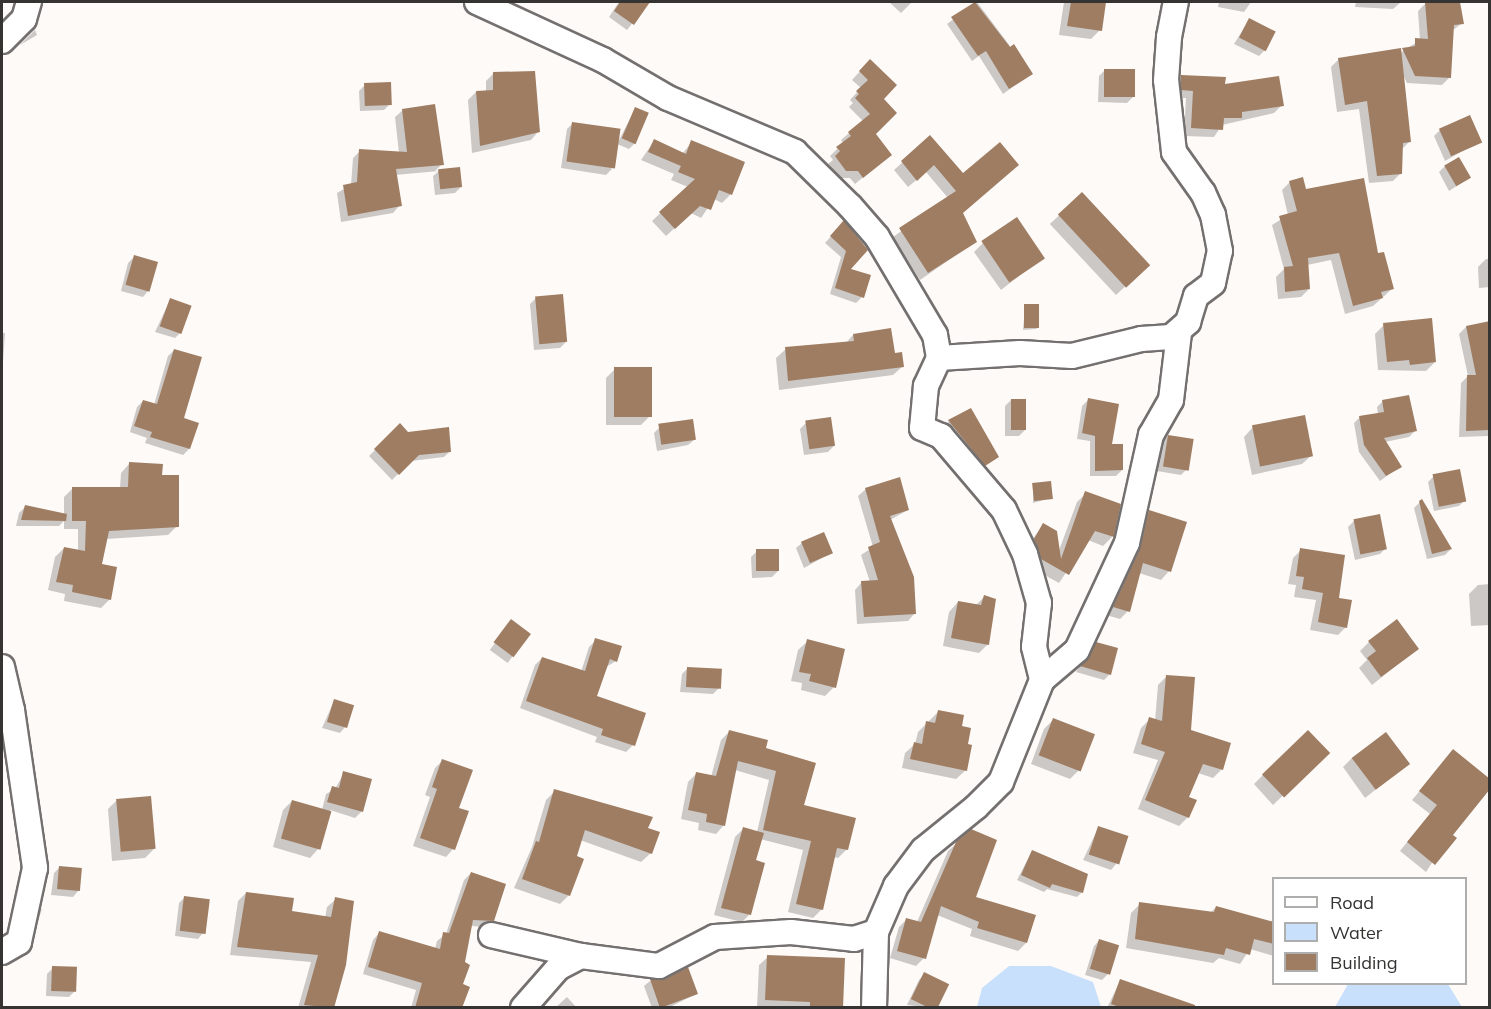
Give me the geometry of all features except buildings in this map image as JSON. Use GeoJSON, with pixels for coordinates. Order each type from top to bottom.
{"type":"FeatureCollection","features":[{"type":"Feature","properties":{"kind":"street"},"geometry":{"type":"LineString","coordinates":[[2,40],[24,19],[29,2]]}},
{"type":"Feature","properties":{"kind":"street"},"geometry":{"type":"LineString","coordinates":[[477,2],[603,60],[668,98],[795,152],[877,237],[928,320],[939,358],[926,386],[922,428],[941,436],[1004,510],[1025,554],[1038,603],[1034,647],[1042,680]]}},
{"type":"Feature","properties":{"kind":"street"},"geometry":{"type":"LineString","coordinates":[[874,1008],[876,932],[907,869],[1000,782],[1042,680],[1077,650],[1127,543],[1151,435],[1172,400],[1179,333],[1192,312],[1196,296],[1213,283],[1220,251],[1213,215],[1203,193],[1174,152],[1166,80],[1169,37],[1176,2]]}},
{"type":"Feature","properties":{"kind":"street"},"geometry":{"type":"LineString","coordinates":[[939,358],[1020,353],[1072,356],[1179,333]]}},
{"type":"Feature","properties":{"kind":"street"},"geometry":{"type":"LineString","coordinates":[[2,667],[12,710],[36,868],[19,942],[2,952]]}},
{"type":"Feature","properties":{"kind":"street"},"geometry":{"type":"LineString","coordinates":[[490,935],[582,956],[659,966],[715,937],[791,932],[854,939],[876,932]]}},
{"type":"Feature","properties":{"kind":"street"},"geometry":{"type":"LineString","coordinates":[[523,1008],[558,969],[582,956]]}},
{"type":"Feature","properties":{"kind":"water"},"geometry":{"type":"Polygon","coordinates":[[[1009,966],[1051,966],[1093,982],[1101,1007],[977,1007],[982,988],[1009,966]]]}},
{"type":"Feature","properties":{"kind":"water"},"geometry":{"type":"Polygon","coordinates":[[[1347,985],[1449,985],[1462,1007],[1335,1007],[1347,985]]]}}]}
